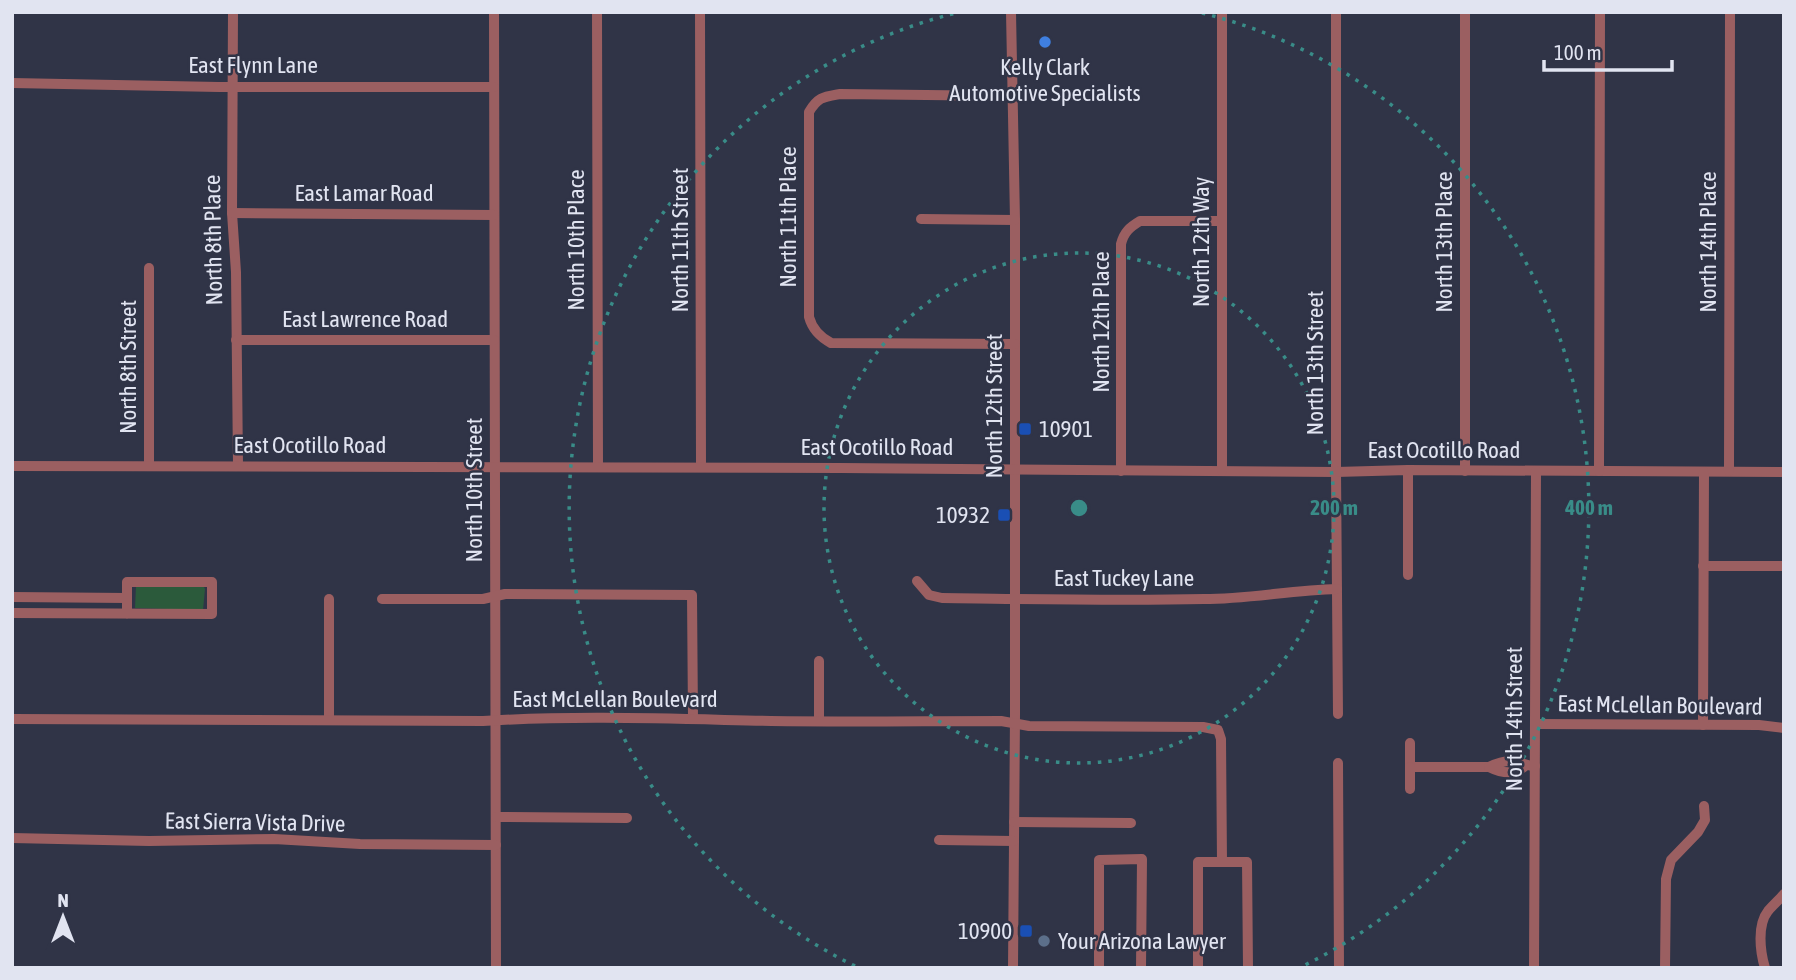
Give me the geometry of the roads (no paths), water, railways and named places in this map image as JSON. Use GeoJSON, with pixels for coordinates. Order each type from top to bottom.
{"type":"FeatureCollection","features":[{"type":"Feature","properties":{"kind":"street","name":"North 8th Place"},"geometry":{"type":"LineString","coordinates":[[233,12],[232,213],[236,272],[238,466]]}},
{"type":"Feature","properties":{"kind":"street","name":"North 10th Street"},"geometry":{"type":"LineString","coordinates":[[494,12],[496,968]]}},
{"type":"Feature","properties":{"kind":"street","name":"North 10th Place"},"geometry":{"type":"LineString","coordinates":[[597,12],[598,467]]}},
{"type":"Feature","properties":{"kind":"street","name":"North 11th Street"},"geometry":{"type":"LineString","coordinates":[[700,12],[701,467]]}},
{"type":"Feature","properties":{"kind":"street","name":"North 12th Street"},"geometry":{"type":"LineString","coordinates":[[1011,12],[1015,220],[1013,968]]}},
{"type":"Feature","properties":{"kind":"street","name":"North 12th Way"},"geometry":{"type":"LineString","coordinates":[[1222,12],[1222,471]]}},
{"type":"Feature","properties":{"kind":"street","name":"North 13th Street"},"geometry":{"type":"LineString","coordinates":[[1336,12],[1338,714]]}},
{"type":"Feature","properties":{"kind":"street","name":"North 13th Place"},"geometry":{"type":"LineString","coordinates":[[1465,12],[1465,471]]}},
{"type":"Feature","properties":{"kind":"street"},"geometry":{"type":"LineString","coordinates":[[1599,471],[1600,12]]}},
{"type":"Feature","properties":{"kind":"street","name":"North 14th Place"},"geometry":{"type":"LineString","coordinates":[[1729,471],[1730,12]]}},
{"type":"Feature","properties":{"kind":"street","name":"East Flynn Lane"},"geometry":{"type":"LineString","coordinates":[[12,83],[494,88]]}},
{"type":"Feature","properties":{"kind":"street","name":"North 11th Place"},"geometry":{"type":"LineString","coordinates":[[1012,96],[840,94],[823,97],[815,102],[809,112],[809,317],[823,339],[831,343],[1015,344]]}},
{"type":"Feature","properties":{"kind":"street","name":"East Lamar Road"},"geometry":{"type":"LineString","coordinates":[[232,213],[494,215]]}},
{"type":"Feature","properties":{"kind":"street"},"geometry":{"type":"LineString","coordinates":[[921,219],[1015,220]]}},
{"type":"Feature","properties":{"kind":"street","name":"North 12th Place"},"geometry":{"type":"LineString","coordinates":[[1121,471],[1123,236],[1130,227],[1140,221],[1222,221]]}},
{"type":"Feature","properties":{"kind":"street","name":"North 8th Street"},"geometry":{"type":"LineString","coordinates":[[149,268],[149,466]]}},
{"type":"Feature","properties":{"kind":"street","name":"East Lawrence Road"},"geometry":{"type":"LineString","coordinates":[[236,340],[494,340]]}},
{"type":"Feature","properties":{"kind":"street","name":"East Ocotillo Road"},"geometry":{"type":"LineString","coordinates":[[12,466],[1784,472]]}},
{"type":"Feature","properties":{"kind":"street"},"geometry":{"type":"LineString","coordinates":[[1408,470],[1408,575]]}},
{"type":"Feature","properties":{"kind":"street","name":"North 14th Street"},"geometry":{"type":"LineString","coordinates":[[1534,968],[1530,766],[1535,724],[1536,471]]}},
{"type":"Feature","properties":{"kind":"street"},"geometry":{"type":"LineString","coordinates":[[1703,725],[1704,472]]}},
{"type":"Feature","properties":{"kind":"street"},"geometry":{"type":"LineString","coordinates":[[1703,566],[1784,566]]}},
{"type":"Feature","properties":{"kind":"street","name":"East Tuckey Lane"},"geometry":{"type":"LineString","coordinates":[[917,581],[929,595],[942,598],[1204,599],[1337,589]]}},
{"type":"Feature","properties":{"kind":"street"},"geometry":{"type":"LineString","coordinates":[[12,613],[127,614],[212,614],[212,582],[127,582],[127,614]]}},
{"type":"Feature","properties":{"kind":"street"},"geometry":{"type":"LineString","coordinates":[[382,598],[483,598],[505,594],[692,595],[693,719]]}},
{"type":"Feature","properties":{"kind":"street"},"geometry":{"type":"LineString","coordinates":[[12,597],[127,598]]}},
{"type":"Feature","properties":{"kind":"street"},"geometry":{"type":"LineString","coordinates":[[329,599],[329,719]]}},
{"type":"Feature","properties":{"kind":"street"},"geometry":{"type":"LineString","coordinates":[[819,661],[819,721]]}},
{"type":"Feature","properties":{"kind":"street","name":"East McLellan Boulevard"},"geometry":{"type":"LineString","coordinates":[[12,719],[1001,721],[1026,726],[1203,727],[1218,730],[1221,739],[1222,862]]}},
{"type":"Feature","properties":{"kind":"street","name":"East McLellan Boulevard"},"geometry":{"type":"LineString","coordinates":[[1535,724],[1759,724],[1784,728]]}},
{"type":"Feature","properties":{"kind":"street"},"geometry":{"type":"LineString","coordinates":[[1410,743],[1410,789]]}},
{"type":"Feature","properties":{"kind":"street"},"geometry":{"type":"LineString","coordinates":[[1410,766],[1489,767],[1500,762],[1507,767],[1517,762],[1530,766]]}},
{"type":"Feature","properties":{"kind":"street"},"geometry":{"type":"LineString","coordinates":[[1338,764],[1339,968]]}},
{"type":"Feature","properties":{"kind":"street"},"geometry":{"type":"LineString","coordinates":[[1665,968],[1666,879],[1671,860],[1698,832],[1705,820],[1704,806]]}},
{"type":"Feature","properties":{"kind":"street"},"geometry":{"type":"LineString","coordinates":[[496,817],[627,818]]}},
{"type":"Feature","properties":{"kind":"street"},"geometry":{"type":"LineString","coordinates":[[1014,822],[1131,822]]}},
{"type":"Feature","properties":{"kind":"street","name":"East Sierra Vista Drive"},"geometry":{"type":"LineString","coordinates":[[12,838],[149,841],[274,839],[360,845],[496,845]]}},
{"type":"Feature","properties":{"kind":"street"},"geometry":{"type":"LineString","coordinates":[[939,839],[1014,841]]}},
{"type":"Feature","properties":{"kind":"street"},"geometry":{"type":"LineString","coordinates":[[1099,968],[1099,860],[1142,859],[1142,968]]}},
{"type":"Feature","properties":{"kind":"street"},"geometry":{"type":"LineString","coordinates":[[1198,968],[1198,862],[1247,862],[1248,968]]}},
{"type":"Feature","properties":{"kind":"street"},"geometry":{"type":"LineString","coordinates":[[1765,968],[1761,926],[1767,912],[1784,894]]}},
{"type":"Feature","properties":{"kind":"place","name":"Kelly Clark Automotive Specialists"},"geometry":{"type":"Point","coordinates":[1045,42]}},
{"type":"Feature","properties":{"kind":"place","name":"10901"},"geometry":{"type":"Point","coordinates":[1025,429]}},
{"type":"Feature","properties":{"kind":"place","name":"10932"},"geometry":{"type":"Point","coordinates":[1004,515]}},
{"type":"Feature","properties":{"kind":"place","name":"10900"},"geometry":{"type":"Point","coordinates":[1026,931]}},
{"type":"Feature","properties":{"kind":"place","name":"Your Arizona Lawyer"},"geometry":{"type":"Point","coordinates":[1044,941]}}]}
